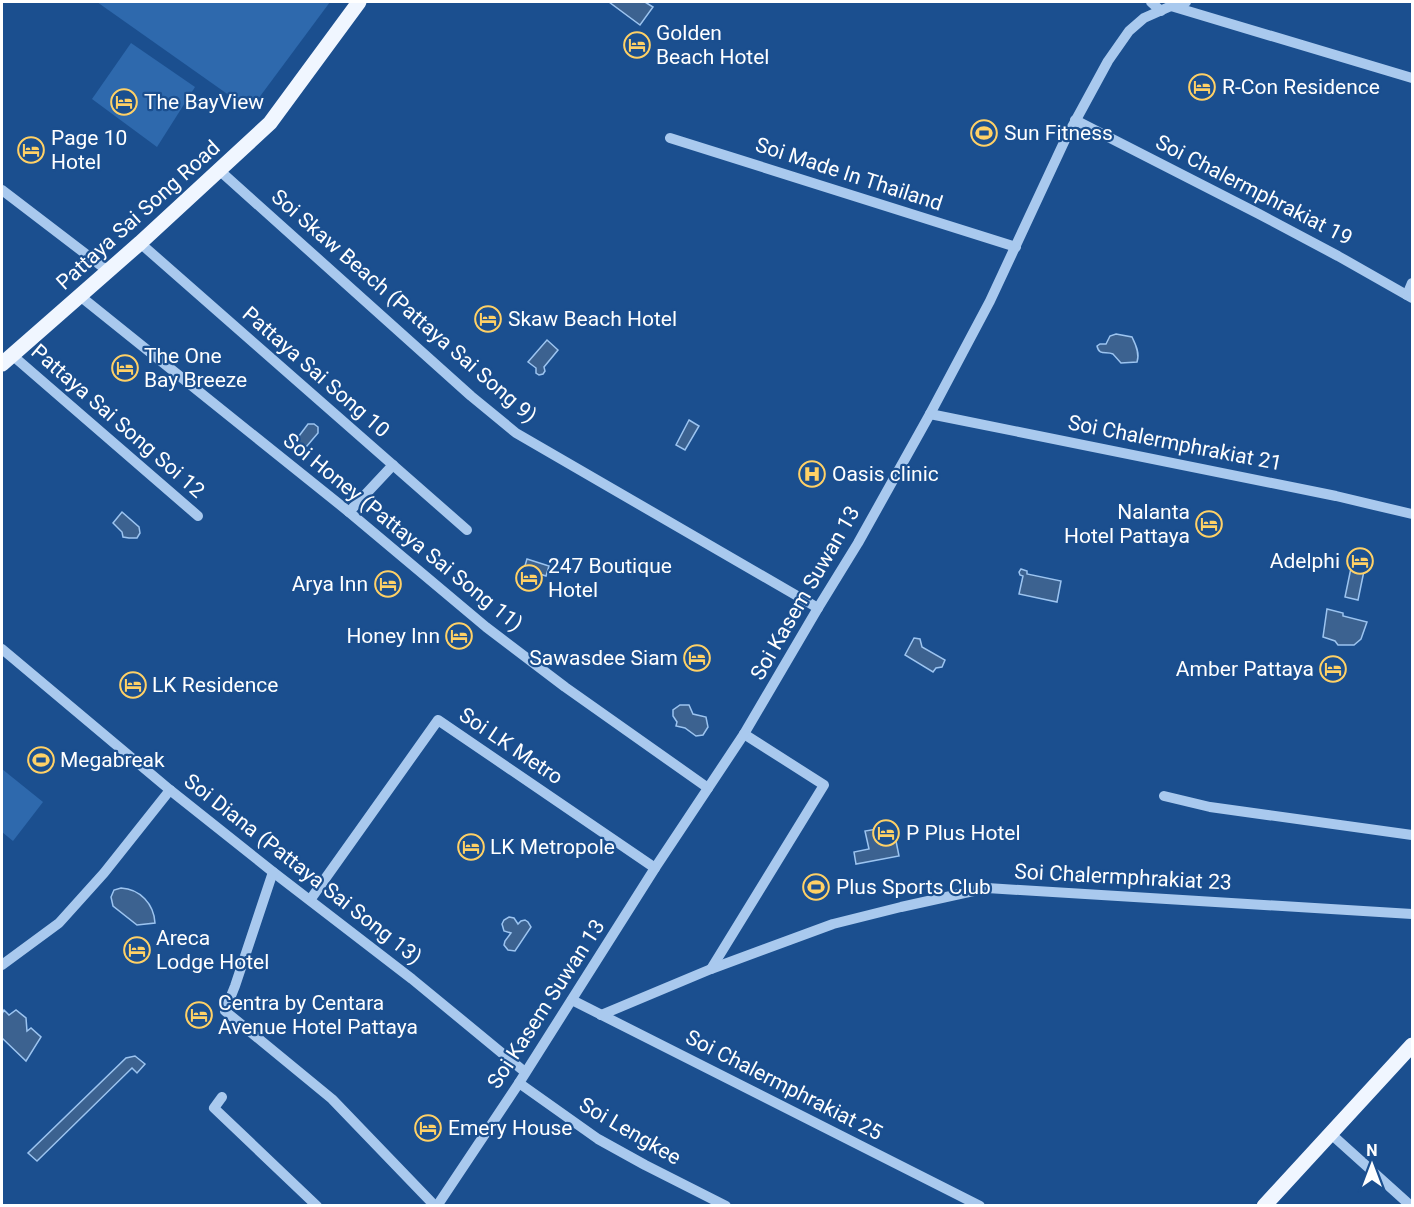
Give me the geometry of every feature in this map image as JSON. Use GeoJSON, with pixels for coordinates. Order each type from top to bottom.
{"type":"FeatureCollection","features":[{"type":"Feature","properties":{"kind":"main road","name":"Pattaya Sai Song Road"},"geometry":{"type":"LineString","coordinates":[[7,360],[140,243],[270,123],[358,2]]}},
{"type":"Feature","properties":{"kind":"main road"},"geometry":{"type":"LineString","coordinates":[[1264,1206],[1413,1045]]}},
{"type":"Feature","properties":{"kind":"street"},"geometry":{"type":"LineString","coordinates":[[1151,2],[1413,78]]}},
{"type":"Feature","properties":{"kind":"street","name":"Soi Kasem Suwan 13"},"geometry":{"type":"LineString","coordinates":[[436,1206],[519,1083],[655,868],[744,734],[858,543],[990,301],[1065,140],[1108,61],[1129,31],[1144,18],[1186,2]]}},
{"type":"Feature","properties":{"kind":"street","name":"Soi Chalermphrakiat 19"},"geometry":{"type":"LineString","coordinates":[[1075,120],[1259,214],[1410,296]]}},
{"type":"Feature","properties":{"kind":"street","name":"Soi Made In Thailand"},"geometry":{"type":"LineString","coordinates":[[670,138],[1016,247]]}},
{"type":"Feature","properties":{"kind":"street","name":"Soi Skaw Beach (Pattaya Sai Song 9)"},"geometry":{"type":"LineString","coordinates":[[219,170],[471,396],[516,433],[818,608]]}},
{"type":"Feature","properties":{"kind":"street"},"geometry":{"type":"LineString","coordinates":[[2,190],[108,271]]}},
{"type":"Feature","properties":{"kind":"street","name":"Pattaya Sai Song 10"},"geometry":{"type":"LineString","coordinates":[[140,243],[467,530]]}},
{"type":"Feature","properties":{"kind":"street"},"geometry":{"type":"LineString","coordinates":[[1410,296],[1413,284]]}},
{"type":"Feature","properties":{"kind":"street","name":"Soi Honey (Pattaya Sai Song 11)"},"geometry":{"type":"LineString","coordinates":[[80,296],[349,512],[486,627],[565,687],[708,788]]}},
{"type":"Feature","properties":{"kind":"street","name":"Pattaya Sai Song Soi 12"},"geometry":{"type":"LineString","coordinates":[[7,360],[198,516]]}},
{"type":"Feature","properties":{"kind":"street","name":"Soi Chalermphrakiat 21"},"geometry":{"type":"LineString","coordinates":[[930,414],[1336,496],[1413,514]]}},
{"type":"Feature","properties":{"kind":"street"},"geometry":{"type":"LineString","coordinates":[[349,512],[393,465]]}},
{"type":"Feature","properties":{"kind":"street","name":"Soi Diana (Pattaya Sai Song 13)"},"geometry":{"type":"LineString","coordinates":[[2,649],[170,790],[412,979],[525,1072]]}},
{"type":"Feature","properties":{"kind":"street","name":"Soi LK Metro"},"geometry":{"type":"LineString","coordinates":[[310,900],[438,720],[655,868]]}},
{"type":"Feature","properties":{"kind":"street"},"geometry":{"type":"LineString","coordinates":[[711,969],[824,785],[744,734]]}},
{"type":"Feature","properties":{"kind":"street"},"geometry":{"type":"LineString","coordinates":[[2,965],[59,923],[104,873],[170,790]]}},
{"type":"Feature","properties":{"kind":"street"},"geometry":{"type":"LineString","coordinates":[[1164,796],[1210,807],[1413,835]]}},
{"type":"Feature","properties":{"kind":"street"},"geometry":{"type":"LineString","coordinates":[[273,872],[225,1011],[332,1099],[436,1206]]}},
{"type":"Feature","properties":{"kind":"street","name":"Soi Chalermphrakiat 23"},"geometry":{"type":"LineString","coordinates":[[601,1015],[711,969],[833,924],[987,888],[1413,914]]}},
{"type":"Feature","properties":{"kind":"street","name":"Soi Chalermphrakiat 25"},"geometry":{"type":"LineString","coordinates":[[572,1000],[980,1206]]}},
{"type":"Feature","properties":{"kind":"street","name":"Soi Lengkee"},"geometry":{"type":"LineString","coordinates":[[519,1083],[598,1139],[726,1206]]}},
{"type":"Feature","properties":{"kind":"street"},"geometry":{"type":"LineString","coordinates":[[222,1097],[214,1108],[317,1206]]}},
{"type":"Feature","properties":{"kind":"street"},"geometry":{"type":"LineString","coordinates":[[1331,1134],[1411,1206]]}},
{"type":"Feature","properties":{"kind":"shaded area"},"geometry":{"type":"Polygon","coordinates":[[[97,2],[330,2],[250,110],[97,2]]]}},
{"type":"Feature","properties":{"kind":"shaded area"},"geometry":{"type":"Polygon","coordinates":[[[609,2],[645,2],[653,7],[640,25],[609,2]]]}},
{"type":"Feature","properties":{"kind":"shaded area"},"geometry":{"type":"Polygon","coordinates":[[[131,43],[195,87],[157,147],[92,99],[131,43]]]}},
{"type":"Feature","properties":{"kind":"shaded area"},"geometry":{"type":"Polygon","coordinates":[[[1116,334],[1132,337],[1138,353],[1137,362],[1121,363],[1113,354],[1099,351],[1097,346],[1106,344],[1110,336],[1116,334]]]}},
{"type":"Feature","properties":{"kind":"shaded area"},"geometry":{"type":"Polygon","coordinates":[[[547,340],[558,350],[544,367],[543,374],[539,375],[536,373],[536,368],[528,362],[547,340]]]}},
{"type":"Feature","properties":{"kind":"shaded area"},"geometry":{"type":"Polygon","coordinates":[[[689,420],[699,426],[685,450],[676,445],[689,420]]]}},
{"type":"Feature","properties":{"kind":"shaded area"},"geometry":{"type":"Polygon","coordinates":[[[308,424],[318,427],[318,433],[306,447],[302,448],[296,440],[308,424]]]}},
{"type":"Feature","properties":{"kind":"shaded area"},"geometry":{"type":"Polygon","coordinates":[[[122,512],[139,527],[140,533],[137,538],[123,537],[122,532],[113,523],[122,512]]]}},
{"type":"Feature","properties":{"kind":"shaded area"},"geometry":{"type":"Polygon","coordinates":[[[527,559],[549,566],[546,576],[524,569],[527,559]]]}},
{"type":"Feature","properties":{"kind":"shaded area"},"geometry":{"type":"Polygon","coordinates":[[[1351,568],[1364,571],[1358,600],[1345,597],[1351,568]]]}},
{"type":"Feature","properties":{"kind":"shaded area"},"geometry":{"type":"Polygon","coordinates":[[[1021,569],[1027,571],[1027,574],[1061,581],[1057,602],[1019,594],[1023,576],[1019,572],[1021,569]]]}},
{"type":"Feature","properties":{"kind":"shaded area"},"geometry":{"type":"Polygon","coordinates":[[[1327,609],[1367,622],[1361,639],[1354,645],[1338,645],[1335,641],[1323,637],[1327,609]]]}},
{"type":"Feature","properties":{"kind":"shaded area"},"geometry":{"type":"Polygon","coordinates":[[[914,638],[920,639],[922,647],[945,660],[942,667],[936,668],[933,672],[905,655],[914,638]]]}},
{"type":"Feature","properties":{"kind":"shaded area"},"geometry":{"type":"Polygon","coordinates":[[[680,705],[689,705],[693,714],[706,717],[708,727],[703,735],[696,736],[685,728],[676,726],[673,710],[680,705]]]}},
{"type":"Feature","properties":{"kind":"shaded area"},"geometry":{"type":"Polygon","coordinates":[[[2,769],[43,802],[13,841],[2,832],[2,769]]]}},
{"type":"Feature","properties":{"kind":"shaded area"},"geometry":{"type":"Polygon","coordinates":[[[877,829],[896,841],[899,856],[856,864],[854,852],[869,849],[865,831],[877,829]]]}},
{"type":"Feature","properties":{"kind":"shaded area"},"geometry":{"type":"Polygon","coordinates":[[[121,888],[134,891],[145,899],[152,910],[155,923],[137,925],[113,906],[111,897],[114,890],[121,888]]]}},
{"type":"Feature","properties":{"kind":"shaded area"},"geometry":{"type":"Polygon","coordinates":[[[509,917],[514,918],[518,924],[525,920],[531,927],[515,951],[508,950],[504,945],[511,933],[504,931],[502,924],[509,917]]]}},
{"type":"Feature","properties":{"kind":"shaded area"},"geometry":{"type":"Polygon","coordinates":[[[4,1010],[9,1015],[16,1010],[26,1018],[27,1031],[31,1028],[41,1037],[26,1061],[2,1038],[4,1010]]]}},
{"type":"Feature","properties":{"kind":"shaded area"},"geometry":{"type":"Polygon","coordinates":[[[135,1056],[145,1064],[137,1073],[132,1068],[37,1161],[28,1153],[126,1058],[135,1056]]]}},
{"type":"Feature","properties":{"kind":"place","name":"Golden Beach Hotel"},"geometry":{"type":"Point","coordinates":[637,45]}},
{"type":"Feature","properties":{"kind":"place","name":"R-Con Residence"},"geometry":{"type":"Point","coordinates":[1202,87]}},
{"type":"Feature","properties":{"kind":"place","name":"The BayView"},"geometry":{"type":"Point","coordinates":[124,102]}},
{"type":"Feature","properties":{"kind":"place","name":"Sun Fitness"},"geometry":{"type":"Point","coordinates":[984,133]}},
{"type":"Feature","properties":{"kind":"place","name":"Page 10 Hotel"},"geometry":{"type":"Point","coordinates":[31,150]}},
{"type":"Feature","properties":{"kind":"place","name":"Skaw Beach Hotel"},"geometry":{"type":"Point","coordinates":[488,319]}},
{"type":"Feature","properties":{"kind":"place","name":"The One Bay Breeze"},"geometry":{"type":"Point","coordinates":[125,368]}},
{"type":"Feature","properties":{"kind":"place","name":"Oasis clinic"},"geometry":{"type":"Point","coordinates":[812,474]}},
{"type":"Feature","properties":{"kind":"place","name":"Nalanta Hotel Pattaya"},"geometry":{"type":"Point","coordinates":[1209,524]}},
{"type":"Feature","properties":{"kind":"place","name":"Adelphi"},"geometry":{"type":"Point","coordinates":[1360,561]}},
{"type":"Feature","properties":{"kind":"place","name":"247 Boutique Hotel"},"geometry":{"type":"Point","coordinates":[529,578]}},
{"type":"Feature","properties":{"kind":"place","name":"Arya Inn"},"geometry":{"type":"Point","coordinates":[388,584]}},
{"type":"Feature","properties":{"kind":"place","name":"Honey Inn"},"geometry":{"type":"Point","coordinates":[459,636]}},
{"type":"Feature","properties":{"kind":"place","name":"Sawasdee Siam"},"geometry":{"type":"Point","coordinates":[697,658]}},
{"type":"Feature","properties":{"kind":"place","name":"Amber Pattaya"},"geometry":{"type":"Point","coordinates":[1333,669]}},
{"type":"Feature","properties":{"kind":"place","name":"LK Residence"},"geometry":{"type":"Point","coordinates":[133,685]}},
{"type":"Feature","properties":{"kind":"place","name":"Megabreak"},"geometry":{"type":"Point","coordinates":[41,760]}},
{"type":"Feature","properties":{"kind":"place","name":"P Plus Hotel"},"geometry":{"type":"Point","coordinates":[886,833]}},
{"type":"Feature","properties":{"kind":"place","name":"LK Metropole"},"geometry":{"type":"Point","coordinates":[471,847]}},
{"type":"Feature","properties":{"kind":"place","name":"Plus Sports Club"},"geometry":{"type":"Point","coordinates":[816,887]}},
{"type":"Feature","properties":{"kind":"place","name":"Areca Lodge Hotel"},"geometry":{"type":"Point","coordinates":[137,950]}},
{"type":"Feature","properties":{"kind":"place","name":"Centra by Centara Avenue Hotel Pattaya"},"geometry":{"type":"Point","coordinates":[199,1015]}},
{"type":"Feature","properties":{"kind":"place","name":"Emery House"},"geometry":{"type":"Point","coordinates":[428,1128]}}]}
